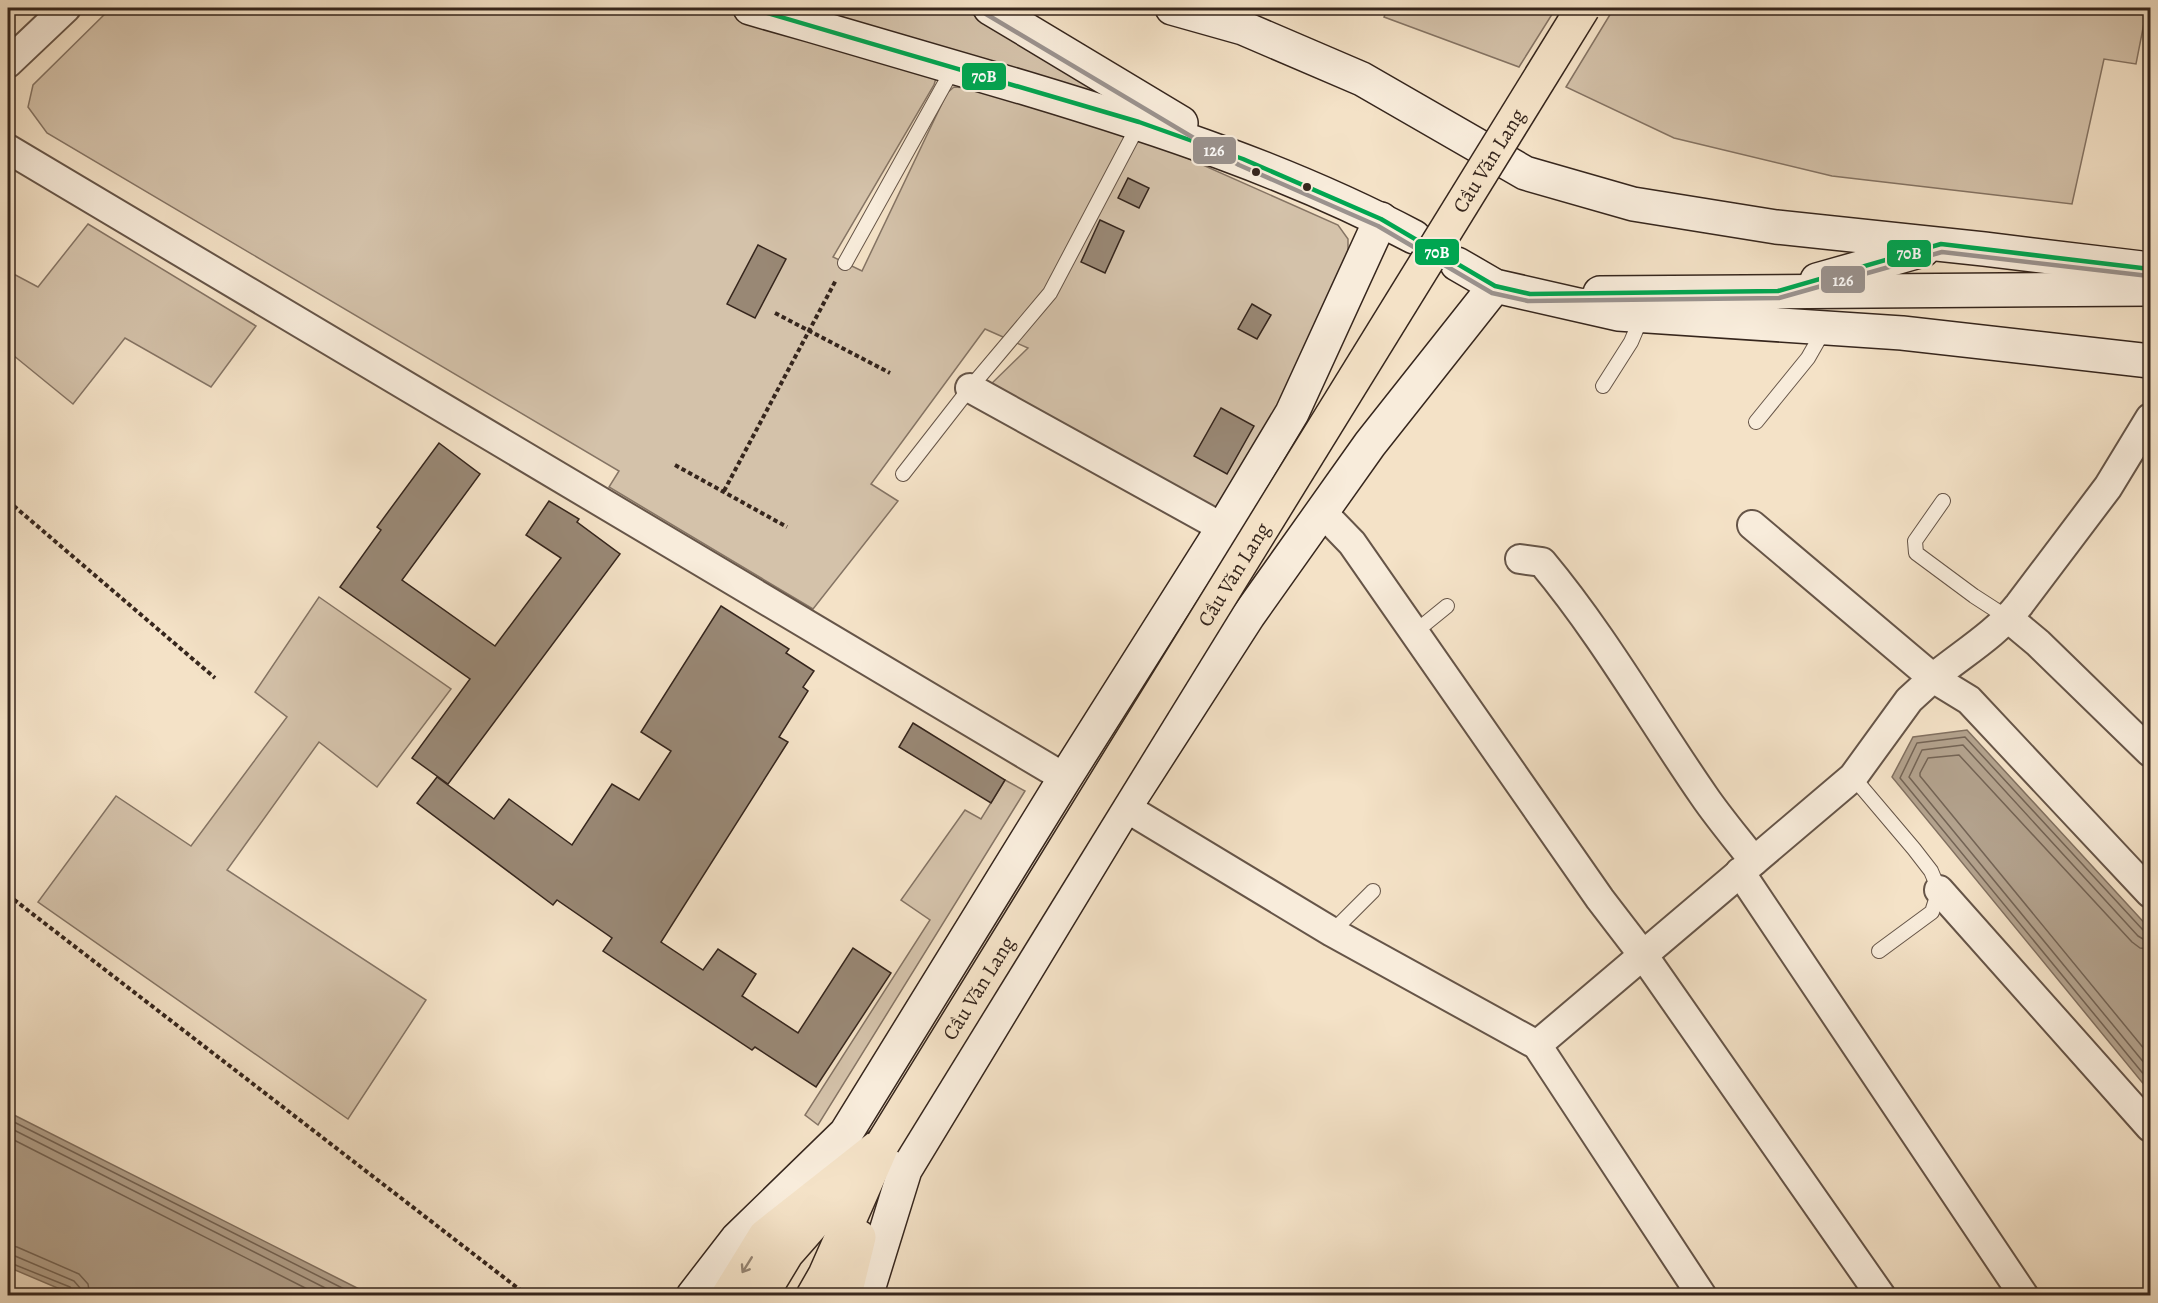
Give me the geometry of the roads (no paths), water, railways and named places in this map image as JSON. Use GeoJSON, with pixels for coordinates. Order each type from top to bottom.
{"type":"FeatureCollection","features":[{"type":"Feature","properties":{"kind":"main road"},"geometry":{"type":"LineString","coordinates":[[750,8],[1139,122],[1243,159],[1381,219],[1414,237]]}},
{"type":"Feature","properties":{"kind":"main road"},"geometry":{"type":"LineString","coordinates":[[990,8],[1243,159]]}},
{"type":"Feature","properties":{"kind":"main road"},"geometry":{"type":"LineString","coordinates":[[1172,8],[1243,28],[1362,79],[1525,173],[1633,204],[1776,227],[2151,269]]}},
{"type":"Feature","properties":{"kind":"main road","name":"Cầu Văn Lang"},"geometry":{"type":"LineString","coordinates":[[883,1143],[1583,8]]}},
{"type":"Feature","properties":{"kind":"main road"},"geometry":{"type":"LineString","coordinates":[[693,1296],[737,1239],[846,1132],[1065,778],[1224,528],[1292,413],[1381,219]]}},
{"type":"Feature","properties":{"kind":"main road"},"geometry":{"type":"LineString","coordinates":[[1778,291],[1941,244]]}},
{"type":"Feature","properties":{"kind":"main road"},"geometry":{"type":"LineString","coordinates":[[1457,264],[1495,286],[1618,314],[1902,333],[2151,361]]}},
{"type":"Feature","properties":{"kind":"main road"},"geometry":{"type":"LineString","coordinates":[[866,1296],[905,1170],[1125,807],[1248,616],[1370,444],[1495,286]]}},
{"type":"Feature","properties":{"kind":"main road"},"geometry":{"type":"LineString","coordinates":[[1530,294],[2151,289]]}},
{"type":"Feature","properties":{"kind":"main road"},"geometry":{"type":"LineString","coordinates":[[728,1296],[765,1236],[883,1143]]}},
{"type":"Feature","properties":{"kind":"main road"},"geometry":{"type":"LineString","coordinates":[[761,1296],[787,1253],[883,1143]]}},
{"type":"Feature","properties":{"kind":"main road"},"geometry":{"type":"LineString","coordinates":[[813,1296],[825,1275],[883,1143]]}},
{"type":"Feature","properties":{"kind":"main road"},"geometry":{"type":"LineString","coordinates":[[841,1296],[847,1286],[883,1143]]}},
{"type":"Feature","properties":{"kind":"street"},"geometry":{"type":"LineString","coordinates":[[8,63],[66,8]]}},
{"type":"Feature","properties":{"kind":"street"},"geometry":{"type":"LineString","coordinates":[[8,149],[1065,778]]}},
{"type":"Feature","properties":{"kind":"street"},"geometry":{"type":"LineString","coordinates":[[970,388],[1224,528]]}},
{"type":"Feature","properties":{"kind":"street"},"geometry":{"type":"LineString","coordinates":[[1537,1045],[1853,777],[1910,700],[1950,663],[1975,647],[2008,618],[2051,566],[2108,488],[2151,418]]}},
{"type":"Feature","properties":{"kind":"street"},"geometry":{"type":"LineString","coordinates":[[1322,512],[1352,543],[1881,1296]]}},
{"type":"Feature","properties":{"kind":"street"},"geometry":{"type":"LineString","coordinates":[[1752,525],[1933,678],[1969,700],[2151,893]]}},
{"type":"Feature","properties":{"kind":"street"},"geometry":{"type":"LineString","coordinates":[[1520,559],[1542,562],[1615,660],[2025,1296]]}},
{"type":"Feature","properties":{"kind":"street"},"geometry":{"type":"LineString","coordinates":[[2008,618],[2038,643],[2151,752]]}},
{"type":"Feature","properties":{"kind":"street"},"geometry":{"type":"LineString","coordinates":[[1125,807],[1332,932],[1537,1045],[1702,1296]]}},
{"type":"Feature","properties":{"kind":"street"},"geometry":{"type":"LineString","coordinates":[[1939,890],[2151,1127]]}},
{"type":"Feature","properties":{"kind":"lane"},"geometry":{"type":"LineString","coordinates":[[845,263],[954,67]]}},
{"type":"Feature","properties":{"kind":"lane"},"geometry":{"type":"LineString","coordinates":[[903,474],[970,388],[1050,293],[1139,122]]}},
{"type":"Feature","properties":{"kind":"lane"},"geometry":{"type":"LineString","coordinates":[[1603,386],[1616,370],[1642,316]]}},
{"type":"Feature","properties":{"kind":"lane"},"geometry":{"type":"LineString","coordinates":[[1756,422],[1808,358],[1826,327]]}},
{"type":"Feature","properties":{"kind":"lane"},"geometry":{"type":"LineString","coordinates":[[1943,501],[1915,541],[1916,554],[2008,618]]}},
{"type":"Feature","properties":{"kind":"lane"},"geometry":{"type":"LineString","coordinates":[[1415,632],[1447,606]]}},
{"type":"Feature","properties":{"kind":"lane"},"geometry":{"type":"LineString","coordinates":[[1853,777],[1914,849],[1931,872],[1939,890],[1932,912],[1879,951]]}},
{"type":"Feature","properties":{"kind":"lane"},"geometry":{"type":"LineString","coordinates":[[1332,932],[1372,891]]}},
{"type":"Feature","properties":{"kind":"water"},"geometry":{"type":"Polygon","coordinates":[[[1967,730],[2150,929],[2150,1092],[1892,777],[1913,737],[1967,730]]]}},
{"type":"Feature","properties":{"kind":"water"},"geometry":{"type":"Polygon","coordinates":[[[8,1112],[371,1295],[74,1295],[8,1267],[8,1112]]]}}]}
